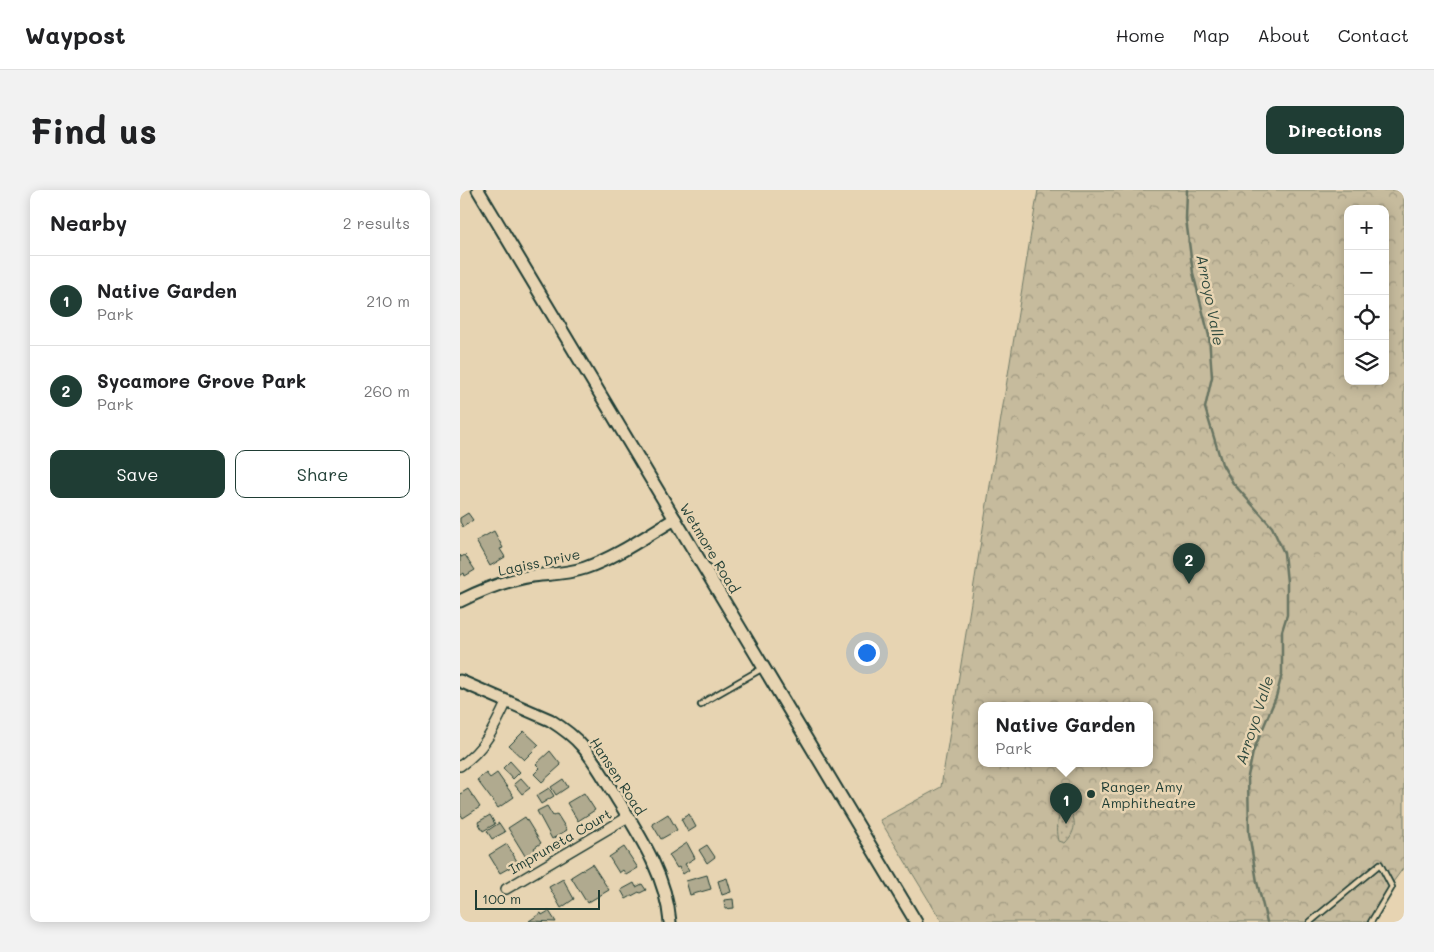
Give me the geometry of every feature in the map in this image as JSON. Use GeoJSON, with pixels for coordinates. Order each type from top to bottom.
{"type":"FeatureCollection","features":[{"type":"Feature","properties":{"kind":"street","name":"Wetmore Road"},"geometry":{"type":"LineString","coordinates":[[478,190],[916,922]]}},
{"type":"Feature","properties":{"kind":"street","name":"Lagiss Drive"},"geometry":{"type":"LineString","coordinates":[[460,601],[505,583],[533,576],[568,572],[601,562],[675,519]]}},
{"type":"Feature","properties":{"kind":"street","name":"Hansen Road"},"geometry":{"type":"LineString","coordinates":[[460,681],[550,720],[572,736],[595,763],[650,855],[660,876],[670,922]]}},
{"type":"Feature","properties":{"kind":"street"},"geometry":{"type":"LineString","coordinates":[[460,766],[480,749],[489,737],[507,702]]}},
{"type":"Feature","properties":{"kind":"street","name":"Impruneta Court"},"geometry":{"type":"LineString","coordinates":[[506,889],[628,817]]}},
{"type":"Feature","properties":{"kind":"lane"},"geometry":{"type":"LineString","coordinates":[[700,705],[764,668]]}},
{"type":"Feature","properties":{"kind":"lane"},"geometry":{"type":"LineString","coordinates":[[1310,922],[1380,864],[1392,887],[1371,922]]}},
{"type":"Feature","properties":{"kind":"green space"},"geometry":{"type":"Polygon","coordinates":[[[1038,190],[1404,190],[1404,867],[1380,900],[1368,922],[942,922],[880,820],[941,787],[1038,190]]]}},
{"type":"Feature","properties":{"kind":"green space"},"geometry":{"type":"Polygon","coordinates":[[[1064,806],[1069,810],[1074,819],[1074,829],[1065,843],[1059,841],[1059,816],[1056,812],[1058,808],[1064,806]]]}},
{"type":"Feature","properties":{"kind":"building"},"geometry":{"type":"Polygon","coordinates":[[[468,513],[473,520],[463,527],[460,518],[468,513]]]}},
{"type":"Feature","properties":{"kind":"building"},"geometry":{"type":"Polygon","coordinates":[[[494,531],[503,548],[500,549],[505,557],[490,566],[476,541],[494,531]]]}},
{"type":"Feature","properties":{"kind":"building"},"geometry":{"type":"Polygon","coordinates":[[[460,555],[461,557],[465,555],[475,570],[465,576],[464,573],[460,576],[460,555]]]}},
{"type":"Feature","properties":{"kind":"building"},"geometry":{"type":"Polygon","coordinates":[[[524,731],[539,745],[524,760],[509,746],[524,731]]]}},
{"type":"Feature","properties":{"kind":"building"},"geometry":{"type":"Polygon","coordinates":[[[550,751],[561,765],[542,782],[534,774],[540,768],[536,764],[550,751]]]}},
{"type":"Feature","properties":{"kind":"building"},"geometry":{"type":"Polygon","coordinates":[[[510,761],[520,772],[513,779],[503,768],[510,761]]]}},
{"type":"Feature","properties":{"kind":"building"},"geometry":{"type":"Polygon","coordinates":[[[486,773],[490,778],[497,773],[514,797],[498,808],[477,780],[486,773]]]}},
{"type":"Feature","properties":{"kind":"building"},"geometry":{"type":"Polygon","coordinates":[[[521,778],[530,788],[522,794],[514,784],[521,778]]]}},
{"type":"Feature","properties":{"kind":"building"},"geometry":{"type":"Polygon","coordinates":[[[563,779],[568,787],[556,795],[551,787],[563,779]]]}},
{"type":"Feature","properties":{"kind":"building"},"geometry":{"type":"Polygon","coordinates":[[[549,788],[554,796],[541,804],[536,796],[549,788]]]}},
{"type":"Feature","properties":{"kind":"building"},"geometry":{"type":"Polygon","coordinates":[[[468,789],[480,807],[463,818],[460,813],[460,794],[468,789]]]}},
{"type":"Feature","properties":{"kind":"building"},"geometry":{"type":"Polygon","coordinates":[[[584,793],[595,810],[578,821],[567,803],[584,793]]]}},
{"type":"Feature","properties":{"kind":"building"},"geometry":{"type":"Polygon","coordinates":[[[547,806],[553,816],[557,814],[567,830],[552,839],[537,811],[547,806]]]}},
{"type":"Feature","properties":{"kind":"building"},"geometry":{"type":"Polygon","coordinates":[[[668,814],[677,830],[661,839],[652,824],[668,814]]]}},
{"type":"Feature","properties":{"kind":"building"},"geometry":{"type":"Polygon","coordinates":[[[689,814],[696,827],[688,832],[681,819],[689,814]]]}},
{"type":"Feature","properties":{"kind":"building"},"geometry":{"type":"Polygon","coordinates":[[[490,815],[495,824],[483,831],[478,822],[490,815]]]}},
{"type":"Feature","properties":{"kind":"building"},"geometry":{"type":"Polygon","coordinates":[[[525,817],[541,843],[534,848],[537,853],[527,859],[508,828],[525,817]]]}},
{"type":"Feature","properties":{"kind":"building"},"geometry":{"type":"Polygon","coordinates":[[[499,823],[505,832],[492,839],[487,831],[499,823]]]}},
{"type":"Feature","properties":{"kind":"building"},"geometry":{"type":"Polygon","coordinates":[[[687,843],[695,858],[685,864],[689,870],[683,874],[669,855],[687,843]]]}},
{"type":"Feature","properties":{"kind":"building"},"geometry":{"type":"Polygon","coordinates":[[[507,844],[518,863],[500,873],[489,855],[507,844]]]}},
{"type":"Feature","properties":{"kind":"building"},"geometry":{"type":"Polygon","coordinates":[[[707,845],[715,857],[707,863],[699,850],[707,845]]]}},
{"type":"Feature","properties":{"kind":"building"},"geometry":{"type":"Polygon","coordinates":[[[624,847],[638,868],[626,875],[623,870],[619,873],[609,857],[624,847]]]}},
{"type":"Feature","properties":{"kind":"building"},"geometry":{"type":"Polygon","coordinates":[[[592,864],[609,890],[587,903],[571,877],[592,864]]]}},
{"type":"Feature","properties":{"kind":"building"},"geometry":{"type":"Polygon","coordinates":[[[707,875],[711,889],[690,895],[686,881],[707,875]]]}},
{"type":"Feature","properties":{"kind":"building"},"geometry":{"type":"Polygon","coordinates":[[[727,878],[731,892],[722,895],[718,881],[727,878]]]}},
{"type":"Feature","properties":{"kind":"building"},"geometry":{"type":"Polygon","coordinates":[[[563,879],[574,899],[561,908],[549,887],[563,879]]]}},
{"type":"Feature","properties":{"kind":"building"},"geometry":{"type":"Polygon","coordinates":[[[634,883],[636,887],[642,884],[646,890],[626,899],[621,890],[634,883]]]}},
{"type":"Feature","properties":{"kind":"building"},"geometry":{"type":"Polygon","coordinates":[[[733,899],[734,908],[725,909],[724,900],[733,899]]]}},
{"type":"Feature","properties":{"kind":"building"},"geometry":{"type":"Polygon","coordinates":[[[549,911],[556,922],[529,921],[541,913],[542,915],[549,911]]]}},
{"type":"Feature","properties":{"kind":"waterway","name":"Arroyo Valle"},"geometry":{"type":"LineString","coordinates":[[1187,190],[1186,219],[1193,273],[1209,336],[1212,377],[1205,408],[1222,464],[1233,483],[1272,527],[1284,553],[1287,582],[1287,615],[1282,631],[1282,674],[1276,697],[1253,752],[1248,776],[1249,833],[1257,882],[1267,922]]}},
{"type":"Feature","properties":{"kind":"place","name":"Sycamore Grove Park"},"geometry":{"type":"Point","coordinates":[1189,584]}},
{"type":"Feature","properties":{"kind":"place","name":"Ranger Amy Amphitheatre"},"geometry":{"type":"Point","coordinates":[1091,794]}},
{"type":"Feature","properties":{"kind":"place","name":"Native Garden"},"geometry":{"type":"Point","coordinates":[1066,824]}}]}
